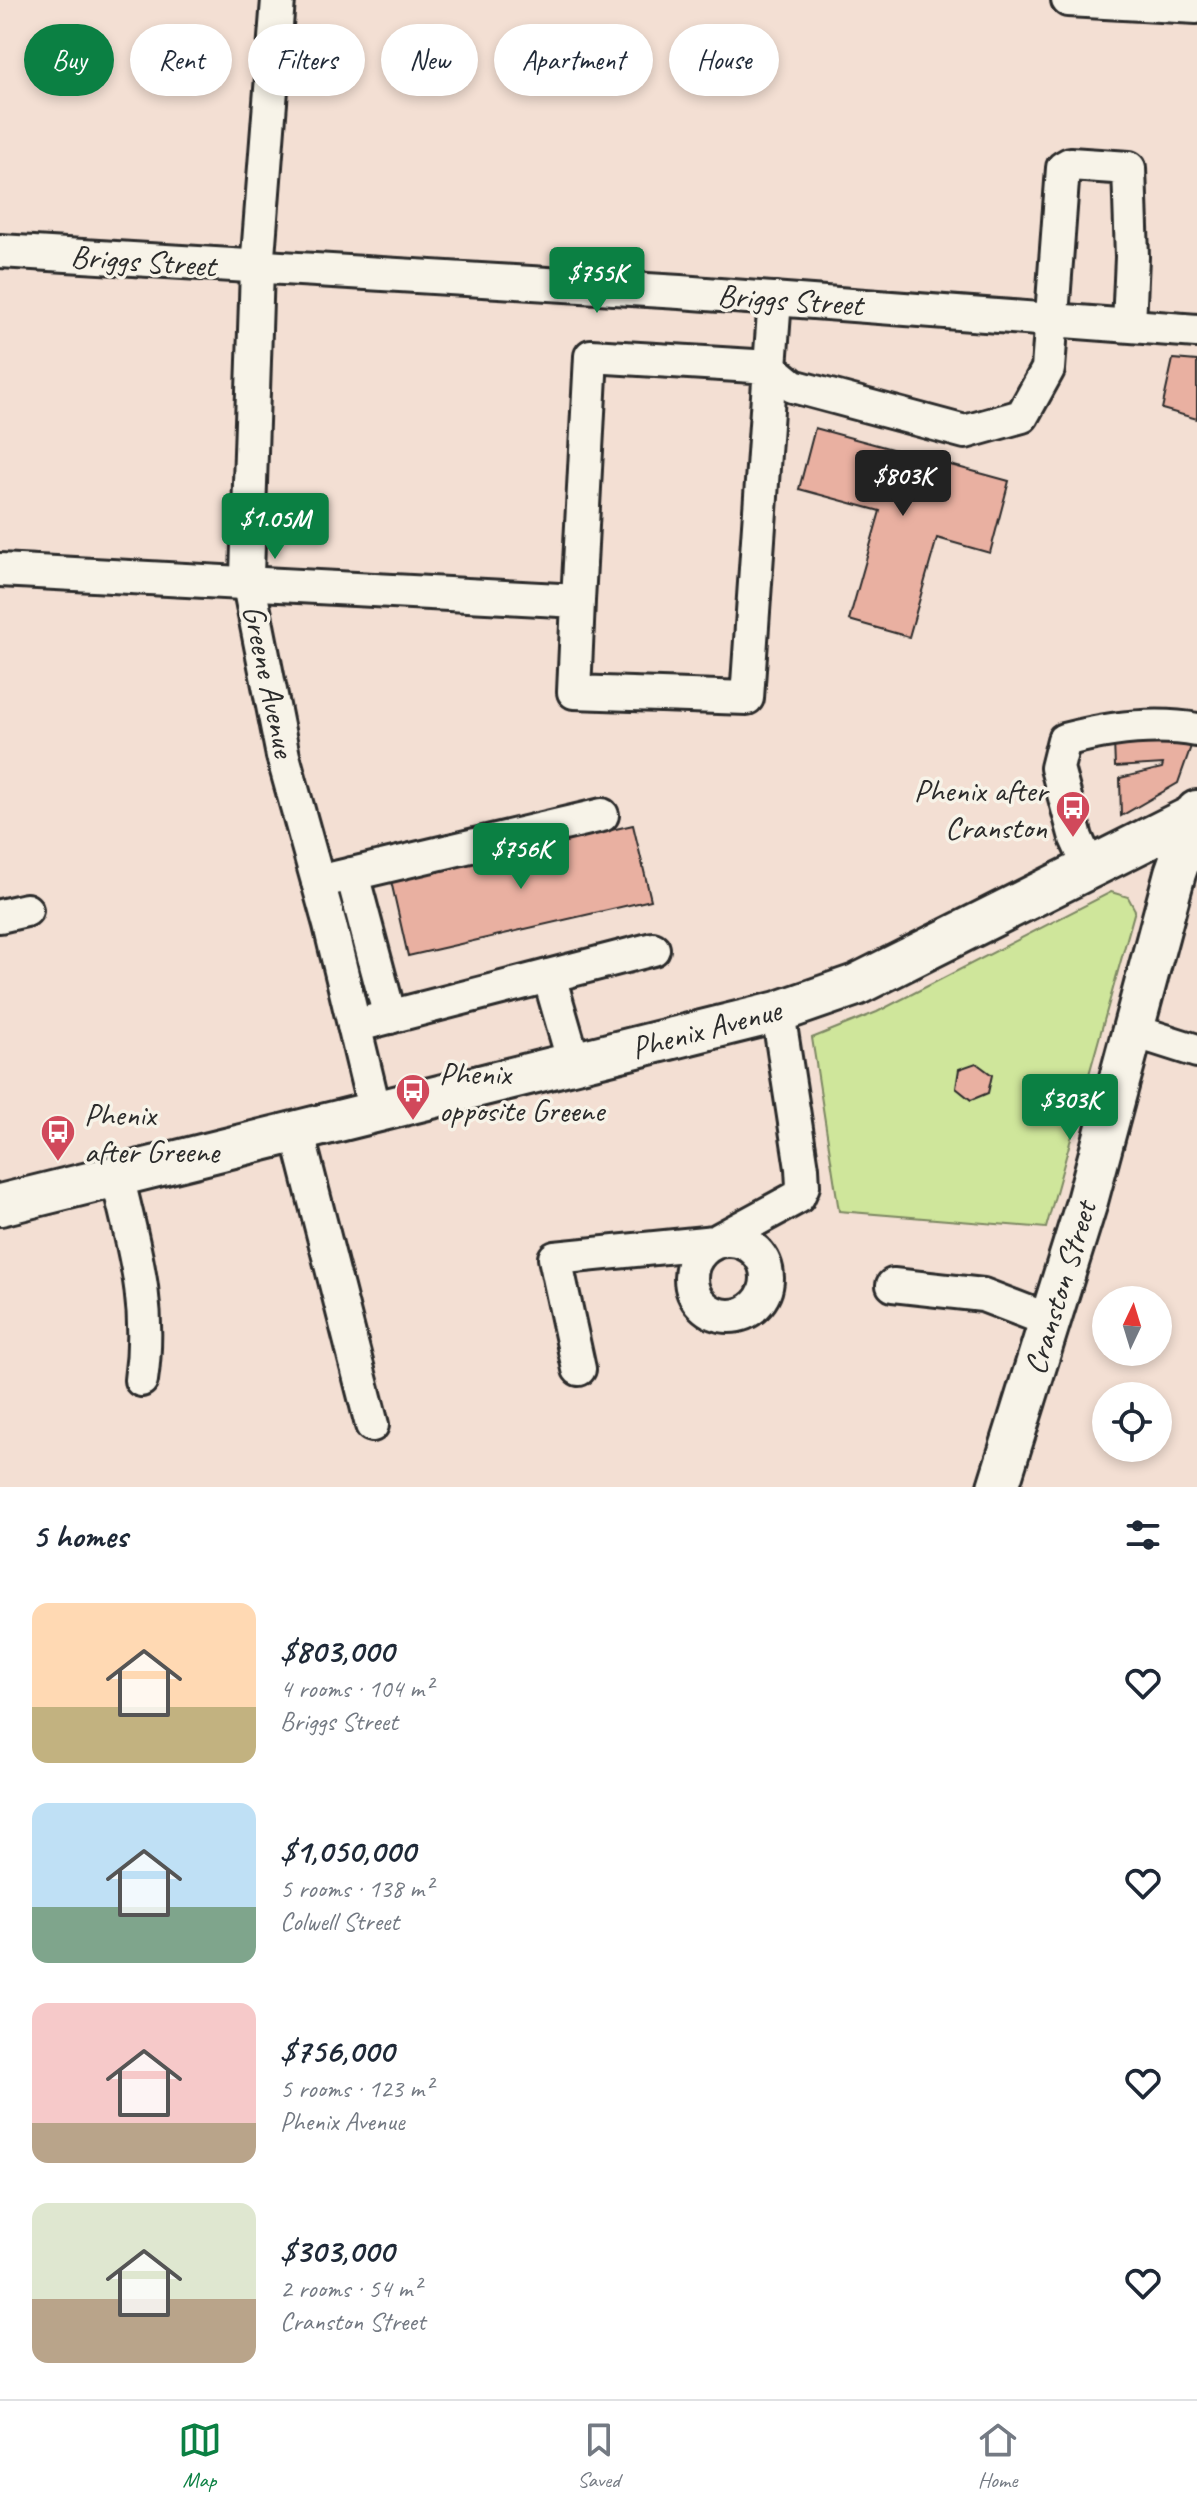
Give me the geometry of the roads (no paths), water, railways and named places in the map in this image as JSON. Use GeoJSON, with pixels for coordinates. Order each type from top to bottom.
{"type":"FeatureCollection","features":[{"type":"Feature","properties":{"kind":"main road","name":"Phenix Avenue"},"geometry":{"type":"LineString","coordinates":[[0,1205],[778,1012],[856,985],[1196,814]]}},
{"type":"Feature","properties":{"kind":"main road","name":"Cranston Street"},"geometry":{"type":"LineString","coordinates":[[998,1487],[1086,1205],[1175,873],[1196,814]]}},
{"type":"Feature","properties":{"kind":"street","name":"Greene Avenue"},"geometry":{"type":"LineString","coordinates":[[278,0],[257,269],[249,584],[283,756],[375,1112]]}},
{"type":"Feature","properties":{"kind":"street"},"geometry":{"type":"LineString","coordinates":[[1068,0],[1197,7]]}},
{"type":"Feature","properties":{"kind":"street"},"geometry":{"type":"LineString","coordinates":[[775,299],[770,367],[747,698],[574,692],[591,356],[770,367],[793,386],[965,432],[1022,416],[1048,369],[1063,168],[1070,164],[1129,168],[1132,243],[1129,325]]}},
{"type":"Feature","properties":{"kind":"street","name":"Briggs Street"},"geometry":{"type":"LineString","coordinates":[[0,251],[775,299],[1197,331]]}},
{"type":"Feature","properties":{"kind":"street"},"geometry":{"type":"LineString","coordinates":[[0,570],[578,601]]}},
{"type":"Feature","properties":{"kind":"street"},"geometry":{"type":"LineString","coordinates":[[1090,869],[1076,838],[1057,768],[1064,740],[1089,733],[1170,725],[1197,730]]}},
{"type":"Feature","properties":{"kind":"street"},"geometry":{"type":"LineString","coordinates":[[318,882],[602,815]]}},
{"type":"Feature","properties":{"kind":"street"},"geometry":{"type":"LineString","coordinates":[[352,874],[390,1017]]}},
{"type":"Feature","properties":{"kind":"street"},"geometry":{"type":"LineString","coordinates":[[354,1026],[653,949]]}},
{"type":"Feature","properties":{"kind":"street"},"geometry":{"type":"LineString","coordinates":[[549,976],[574,1063]]}},
{"type":"Feature","properties":{"kind":"street"},"geometry":{"type":"LineString","coordinates":[[579,1369],[555,1258],[715,1242],[790,1202],[803,1186],[778,1012]]}},
{"type":"Feature","properties":{"kind":"street"},"geometry":{"type":"LineString","coordinates":[[1134,1031],[1197,1051]]}},
{"type":"Feature","properties":{"kind":"street"},"geometry":{"type":"LineString","coordinates":[[297,1131],[372,1425]]}},
{"type":"Feature","properties":{"kind":"street"},"geometry":{"type":"LineString","coordinates":[[117,1176],[146,1307],[147,1341],[141,1380]]}},
{"type":"Feature","properties":{"kind":"street"},"geometry":{"type":"LineString","coordinates":[[893,1285],[983,1295],[1048,1320]]}},
{"type":"Feature","properties":{"kind":"place","name":"Phenix after Cranston"},"geometry":{"type":"Point","coordinates":[1073,839]}},
{"type":"Feature","properties":{"kind":"place","name":"Phenix opposite Greene"},"geometry":{"type":"Point","coordinates":[413,1122]}},
{"type":"Feature","properties":{"kind":"place","name":"Phenix after Greene"},"geometry":{"type":"Point","coordinates":[58,1163]}}]}
